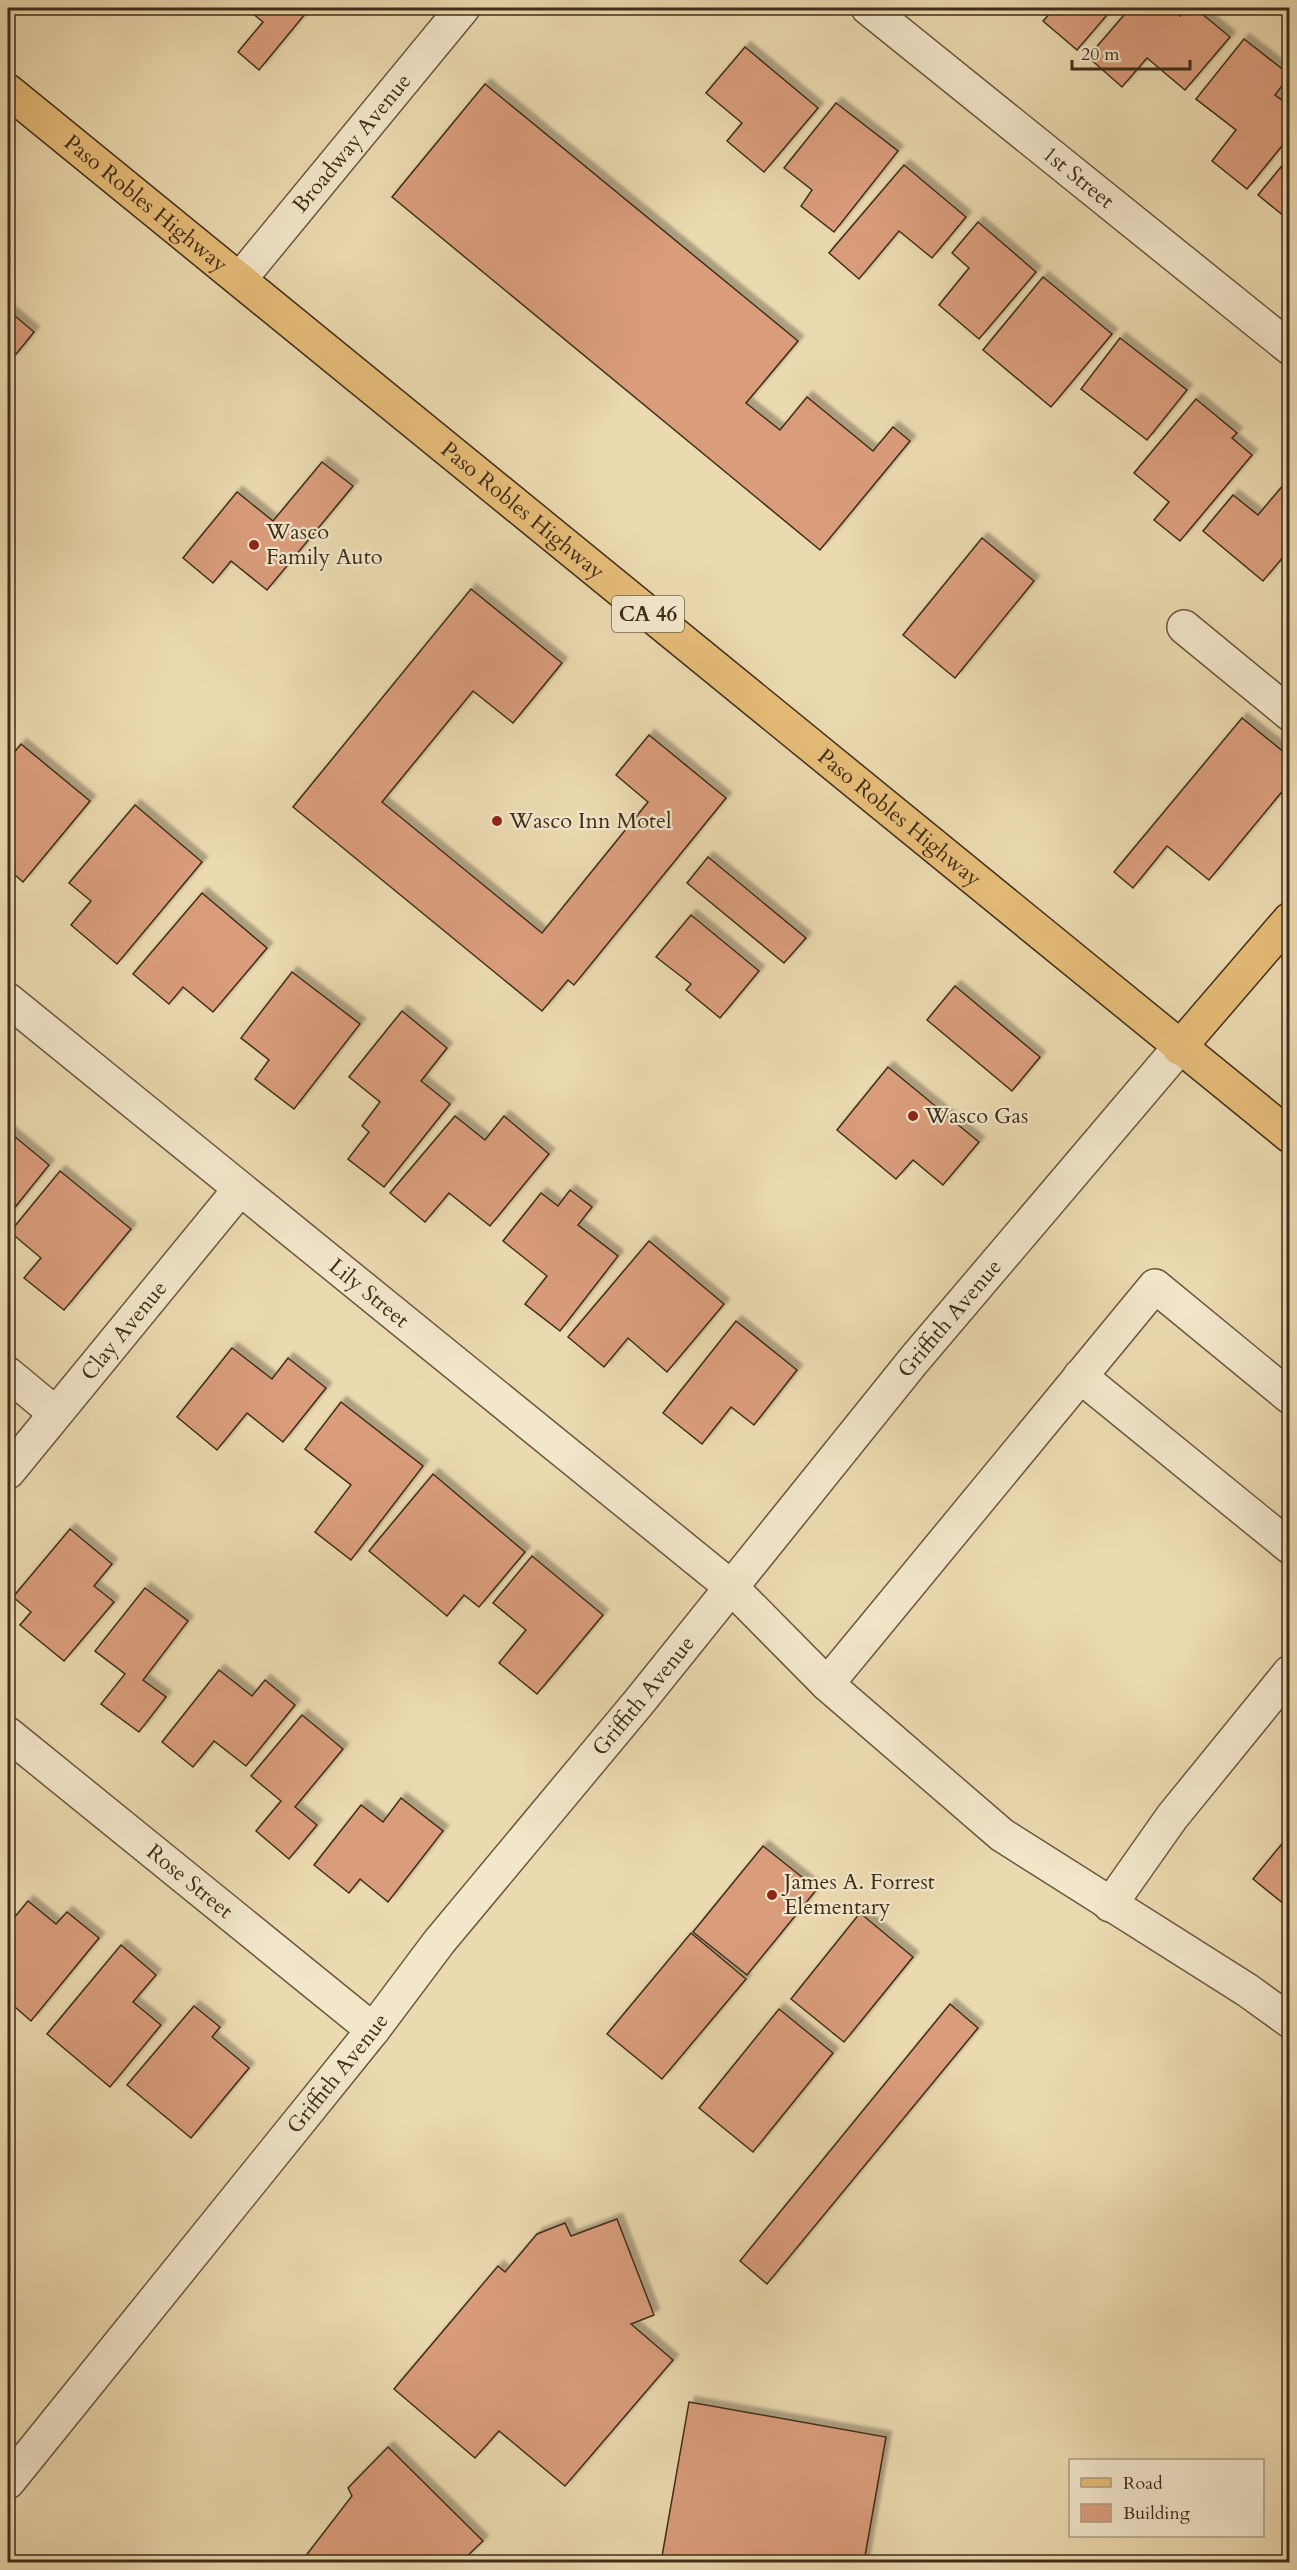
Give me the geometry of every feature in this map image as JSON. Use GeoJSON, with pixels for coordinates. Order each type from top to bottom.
{"type":"FeatureCollection","features":[{"type":"Feature","properties":{"kind":"main road","name":"Paso Robles Highway"},"geometry":{"type":"LineString","coordinates":[[8,91],[1179,1048],[1290,1136]]}},
{"type":"Feature","properties":{"kind":"main road","name":"Griffith Avenue"},"geometry":{"type":"LineString","coordinates":[[1179,1048],[1290,919]]}},
{"type":"Feature","properties":{"kind":"street","name":"Broadway Avenue"},"geometry":{"type":"LineString","coordinates":[[240,279],[463,8]]}},
{"type":"Feature","properties":{"kind":"street","name":"1st Street"},"geometry":{"type":"LineString","coordinates":[[868,8],[1290,348]]}},
{"type":"Feature","properties":{"kind":"street"},"geometry":{"type":"LineString","coordinates":[[1184,627],[1290,714]]}},
{"type":"Feature","properties":{"kind":"street","name":"Lily Street"},"geometry":{"type":"LineString","coordinates":[[8,999],[731,1587],[827,1684],[1002,1835],[1247,1990],[1290,2021]]}},
{"type":"Feature","properties":{"kind":"street","name":"Griffith Avenue"},"geometry":{"type":"LineString","coordinates":[[12,2467],[373,2030],[439,1942],[639,1702],[914,1360],[1179,1048]]}},
{"type":"Feature","properties":{"kind":"street","name":"Clay Avenue"},"geometry":{"type":"LineString","coordinates":[[8,1472],[240,1189]]}},
{"type":"Feature","properties":{"kind":"street"},"geometry":{"type":"LineString","coordinates":[[827,1684],[1155,1286],[1290,1397]]}},
{"type":"Feature","properties":{"kind":"street"},"geometry":{"type":"LineString","coordinates":[[8,1374],[55,1413]]}},
{"type":"Feature","properties":{"kind":"street"},"geometry":{"type":"LineString","coordinates":[[1080,1376],[1290,1547]]}},
{"type":"Feature","properties":{"kind":"street"},"geometry":{"type":"LineString","coordinates":[[1110,1905],[1172,1817],[1290,1672]]}},
{"type":"Feature","properties":{"kind":"street","name":"Rose Street"},"geometry":{"type":"LineString","coordinates":[[8,1734],[373,2030]]}},
{"type":"Feature","properties":{"kind":"building"},"geometry":{"type":"Polygon","coordinates":[[[246,8],[310,8],[259,70],[238,52],[263,22],[246,8]]]}},
{"type":"Feature","properties":{"kind":"building"},"geometry":{"type":"Polygon","coordinates":[[[1055,8],[1113,8],[1077,50],[1043,21],[1055,8]]]}},
{"type":"Feature","properties":{"kind":"building"},"geometry":{"type":"Polygon","coordinates":[[[1130,8],[1171,8],[1180,16],[1187,8],[1195,8],[1230,37],[1185,90],[1147,58],[1122,87],[1088,57],[1130,8]]]}},
{"type":"Feature","properties":{"kind":"building"},"geometry":{"type":"Polygon","coordinates":[[[1244,39],[1290,75],[1275,95],[1290,106],[1290,136],[1247,189],[1212,161],[1236,130],[1196,99],[1244,39]]]}},
{"type":"Feature","properties":{"kind":"building"},"geometry":{"type":"Polygon","coordinates":[[[745,47],[818,108],[764,172],[727,141],[742,123],[706,93],[745,47]]]}},
{"type":"Feature","properties":{"kind":"building"},"geometry":{"type":"Polygon","coordinates":[[[485,84],[798,341],[746,403],[780,430],[807,397],[873,451],[893,427],[910,441],[820,550],[392,197],[485,84]]]}},
{"type":"Feature","properties":{"kind":"building"},"geometry":{"type":"Polygon","coordinates":[[[836,103],[898,151],[834,232],[801,206],[812,190],[784,168],[836,103]]]}},
{"type":"Feature","properties":{"kind":"building"},"geometry":{"type":"Polygon","coordinates":[[[1290,156],[1290,221],[1258,195],[1290,156]]]}},
{"type":"Feature","properties":{"kind":"building"},"geometry":{"type":"Polygon","coordinates":[[[904,165],[966,217],[932,258],[899,231],[859,279],[829,253],[904,165]]]}},
{"type":"Feature","properties":{"kind":"building"},"geometry":{"type":"Polygon","coordinates":[[[978,222],[1036,272],[979,339],[939,305],[969,268],[952,253],[978,222]]]}},
{"type":"Feature","properties":{"kind":"building"},"geometry":{"type":"Polygon","coordinates":[[[1043,277],[1112,334],[1051,407],[983,350],[1043,277]]]}},
{"type":"Feature","properties":{"kind":"building"},"geometry":{"type":"Polygon","coordinates":[[[8,310],[34,332],[13,358],[8,354],[8,310]]]}},
{"type":"Feature","properties":{"kind":"building"},"geometry":{"type":"Polygon","coordinates":[[[1120,338],[1187,390],[1147,440],[1081,389],[1120,338]]]}},
{"type":"Feature","properties":{"kind":"building"},"geometry":{"type":"Polygon","coordinates":[[[1196,399],[1237,433],[1232,438],[1252,455],[1180,541],[1154,520],[1169,502],[1134,473],[1196,399]]]}},
{"type":"Feature","properties":{"kind":"building"},"geometry":{"type":"Polygon","coordinates":[[[322,462],[353,486],[267,590],[231,561],[213,583],[183,558],[237,492],[273,521],[322,462]]]}},
{"type":"Feature","properties":{"kind":"building"},"geometry":{"type":"Polygon","coordinates":[[[1290,477],[1290,549],[1263,581],[1203,531],[1233,495],[1258,515],[1290,477]]]}},
{"type":"Feature","properties":{"kind":"building"},"geometry":{"type":"Polygon","coordinates":[[[982,538],[1034,581],[955,678],[903,635],[982,538]]]}},
{"type":"Feature","properties":{"kind":"building"},"geometry":{"type":"Polygon","coordinates":[[[471,589],[562,663],[513,723],[473,691],[382,802],[542,933],[648,802],[616,775],[649,735],[726,798],[574,985],[568,980],[542,1011],[293,807],[471,589]]]}},
{"type":"Feature","properties":{"kind":"building"},"geometry":{"type":"Polygon","coordinates":[[[1242,718],[1290,757],[1290,782],[1209,880],[1167,846],[1133,888],[1114,872],[1242,718]]]}},
{"type":"Feature","properties":{"kind":"building"},"geometry":{"type":"Polygon","coordinates":[[[21,744],[90,801],[23,882],[8,869],[8,760],[21,744]]]}},
{"type":"Feature","properties":{"kind":"building"},"geometry":{"type":"Polygon","coordinates":[[[135,805],[202,862],[117,964],[71,925],[91,901],[69,883],[135,805]]]}},
{"type":"Feature","properties":{"kind":"building"},"geometry":{"type":"Polygon","coordinates":[[[708,857],[806,938],[784,963],[687,883],[708,857]]]}},
{"type":"Feature","properties":{"kind":"building"},"geometry":{"type":"Polygon","coordinates":[[[202,893],[267,948],[213,1012],[183,987],[169,1004],[133,974],[202,893]]]}},
{"type":"Feature","properties":{"kind":"building"},"geometry":{"type":"Polygon","coordinates":[[[691,915],[759,971],[720,1018],[686,990],[691,984],[656,957],[691,915]]]}},
{"type":"Feature","properties":{"kind":"building"},"geometry":{"type":"Polygon","coordinates":[[[292,972],[360,1024],[294,1109],[255,1079],[269,1060],[241,1038],[292,972]]]}},
{"type":"Feature","properties":{"kind":"building"},"geometry":{"type":"Polygon","coordinates":[[[955,986],[1040,1057],[1012,1091],[927,1020],[955,986]]]}},
{"type":"Feature","properties":{"kind":"building"},"geometry":{"type":"Polygon","coordinates":[[[402,1011],[447,1048],[421,1081],[450,1104],[384,1187],[348,1159],[369,1132],[362,1126],[380,1102],[349,1077],[402,1011]]]}},
{"type":"Feature","properties":{"kind":"building"},"geometry":{"type":"Polygon","coordinates":[[[888,1067],[979,1142],[943,1185],[913,1160],[896,1179],[837,1130],[888,1067]]]}},
{"type":"Feature","properties":{"kind":"building"},"geometry":{"type":"Polygon","coordinates":[[[455,1116],[485,1140],[504,1116],[549,1154],[490,1226],[449,1193],[425,1222],[390,1193],[455,1116]]]}},
{"type":"Feature","properties":{"kind":"building"},"geometry":{"type":"Polygon","coordinates":[[[8,1131],[49,1165],[8,1216],[8,1131]]]}},
{"type":"Feature","properties":{"kind":"building"},"geometry":{"type":"Polygon","coordinates":[[[60,1171],[131,1229],[64,1310],[24,1278],[41,1258],[10,1232],[60,1171]]]}},
{"type":"Feature","properties":{"kind":"building"},"geometry":{"type":"Polygon","coordinates":[[[570,1190],[592,1207],[578,1225],[618,1256],[560,1331],[525,1304],[547,1276],[503,1241],[541,1193],[558,1206],[570,1190]]]}},
{"type":"Feature","properties":{"kind":"building"},"geometry":{"type":"Polygon","coordinates":[[[649,1241],[724,1304],[667,1372],[628,1338],[604,1367],[568,1337],[649,1241]]]}},
{"type":"Feature","properties":{"kind":"building"},"geometry":{"type":"Polygon","coordinates":[[[736,1321],[797,1370],[754,1425],[731,1407],[702,1444],[663,1413],[736,1321]]]}},
{"type":"Feature","properties":{"kind":"building"},"geometry":{"type":"Polygon","coordinates":[[[232,1348],[272,1379],[288,1358],[326,1388],[283,1442],[247,1413],[217,1450],[177,1417],[232,1348]]]}},
{"type":"Feature","properties":{"kind":"building"},"geometry":{"type":"Polygon","coordinates":[[[341,1402],[423,1466],[351,1560],[315,1532],[351,1485],[305,1449],[341,1402]]]}},
{"type":"Feature","properties":{"kind":"building"},"geometry":{"type":"Polygon","coordinates":[[[433,1474],[525,1552],[479,1607],[464,1595],[447,1616],[369,1551],[433,1474]]]}},
{"type":"Feature","properties":{"kind":"building"},"geometry":{"type":"Polygon","coordinates":[[[70,1529],[112,1564],[94,1586],[114,1602],[64,1661],[20,1625],[31,1612],[13,1597],[70,1529]]]}},
{"type":"Feature","properties":{"kind":"building"},"geometry":{"type":"Polygon","coordinates":[[[532,1556],[603,1615],[537,1694],[499,1663],[526,1630],[493,1603],[532,1556]]]}},
{"type":"Feature","properties":{"kind":"building"},"geometry":{"type":"Polygon","coordinates":[[[145,1588],[188,1621],[143,1680],[166,1697],[139,1732],[101,1704],[125,1674],[95,1651],[145,1588]]]}},
{"type":"Feature","properties":{"kind":"building"},"geometry":{"type":"Polygon","coordinates":[[[219,1670],[252,1696],[265,1680],[295,1705],[246,1766],[214,1741],[193,1767],[162,1742],[219,1670]]]}},
{"type":"Feature","properties":{"kind":"building"},"geometry":{"type":"Polygon","coordinates":[[[302,1715],[343,1749],[295,1807],[317,1825],[289,1859],[256,1831],[281,1801],[251,1776],[302,1715]]]}},
{"type":"Feature","properties":{"kind":"building"},"geometry":{"type":"Polygon","coordinates":[[[401,1798],[443,1831],[388,1902],[360,1879],[349,1893],[314,1865],[361,1805],[383,1822],[401,1798]]]}},
{"type":"Feature","properties":{"kind":"building"},"geometry":{"type":"Polygon","coordinates":[[[1290,1834],[1290,1909],[1253,1879],[1290,1834]]]}},
{"type":"Feature","properties":{"kind":"building"},"geometry":{"type":"Polygon","coordinates":[[[763,1846],[817,1889],[747,1975],[693,1932],[763,1846]]]}},
{"type":"Feature","properties":{"kind":"building"},"geometry":{"type":"Polygon","coordinates":[[[28,1901],[56,1924],[67,1912],[99,1938],[31,2021],[8,2001],[8,1925],[28,1901]]]}},
{"type":"Feature","properties":{"kind":"building"},"geometry":{"type":"Polygon","coordinates":[[[860,1913],[913,1957],[844,2042],[791,1999],[860,1913]]]}},
{"type":"Feature","properties":{"kind":"building"},"geometry":{"type":"Polygon","coordinates":[[[691,1933],[746,1979],[662,2079],[607,2034],[691,1933]]]}},
{"type":"Feature","properties":{"kind":"building"},"geometry":{"type":"Polygon","coordinates":[[[121,1945],[156,1975],[133,2002],[161,2025],[110,2087],[47,2034],[121,1945]]]}},
{"type":"Feature","properties":{"kind":"building"},"geometry":{"type":"Polygon","coordinates":[[[950,2004],[978,2028],[767,2284],[740,2261],[950,2004]]]}},
{"type":"Feature","properties":{"kind":"building"},"geometry":{"type":"Polygon","coordinates":[[[194,2006],[220,2027],[212,2037],[249,2068],[191,2138],[127,2085],[194,2006]]]}},
{"type":"Feature","properties":{"kind":"building"},"geometry":{"type":"Polygon","coordinates":[[[779,2009],[833,2053],[753,2152],[699,2108],[779,2009]]]}},
{"type":"Feature","properties":{"kind":"building"},"geometry":{"type":"Polygon","coordinates":[[[617,2219],[654,2315],[631,2324],[673,2360],[565,2486],[499,2431],[475,2458],[394,2389],[498,2266],[505,2272],[537,2234],[565,2223],[571,2236],[617,2219]]]}},
{"type":"Feature","properties":{"kind":"building"},"geometry":{"type":"Polygon","coordinates":[[[689,2402],[886,2437],[864,2562],[661,2562],[689,2402]]]}},
{"type":"Feature","properties":{"kind":"building"},"geometry":{"type":"Polygon","coordinates":[[[388,2447],[483,2541],[461,2562],[301,2562],[352,2496],[348,2488],[388,2447]]]}},
{"type":"Feature","properties":{"kind":"place","name":"Wasco Family Auto"},"geometry":{"type":"Point","coordinates":[254,545]}},
{"type":"Feature","properties":{"kind":"place","name":"Wasco Inn Motel"},"geometry":{"type":"Point","coordinates":[497,821]}},
{"type":"Feature","properties":{"kind":"place","name":"Wasco Gas"},"geometry":{"type":"Point","coordinates":[913,1116]}},
{"type":"Feature","properties":{"kind":"place","name":"James A. Forrest Elementary"},"geometry":{"type":"Point","coordinates":[772,1895]}}]}
